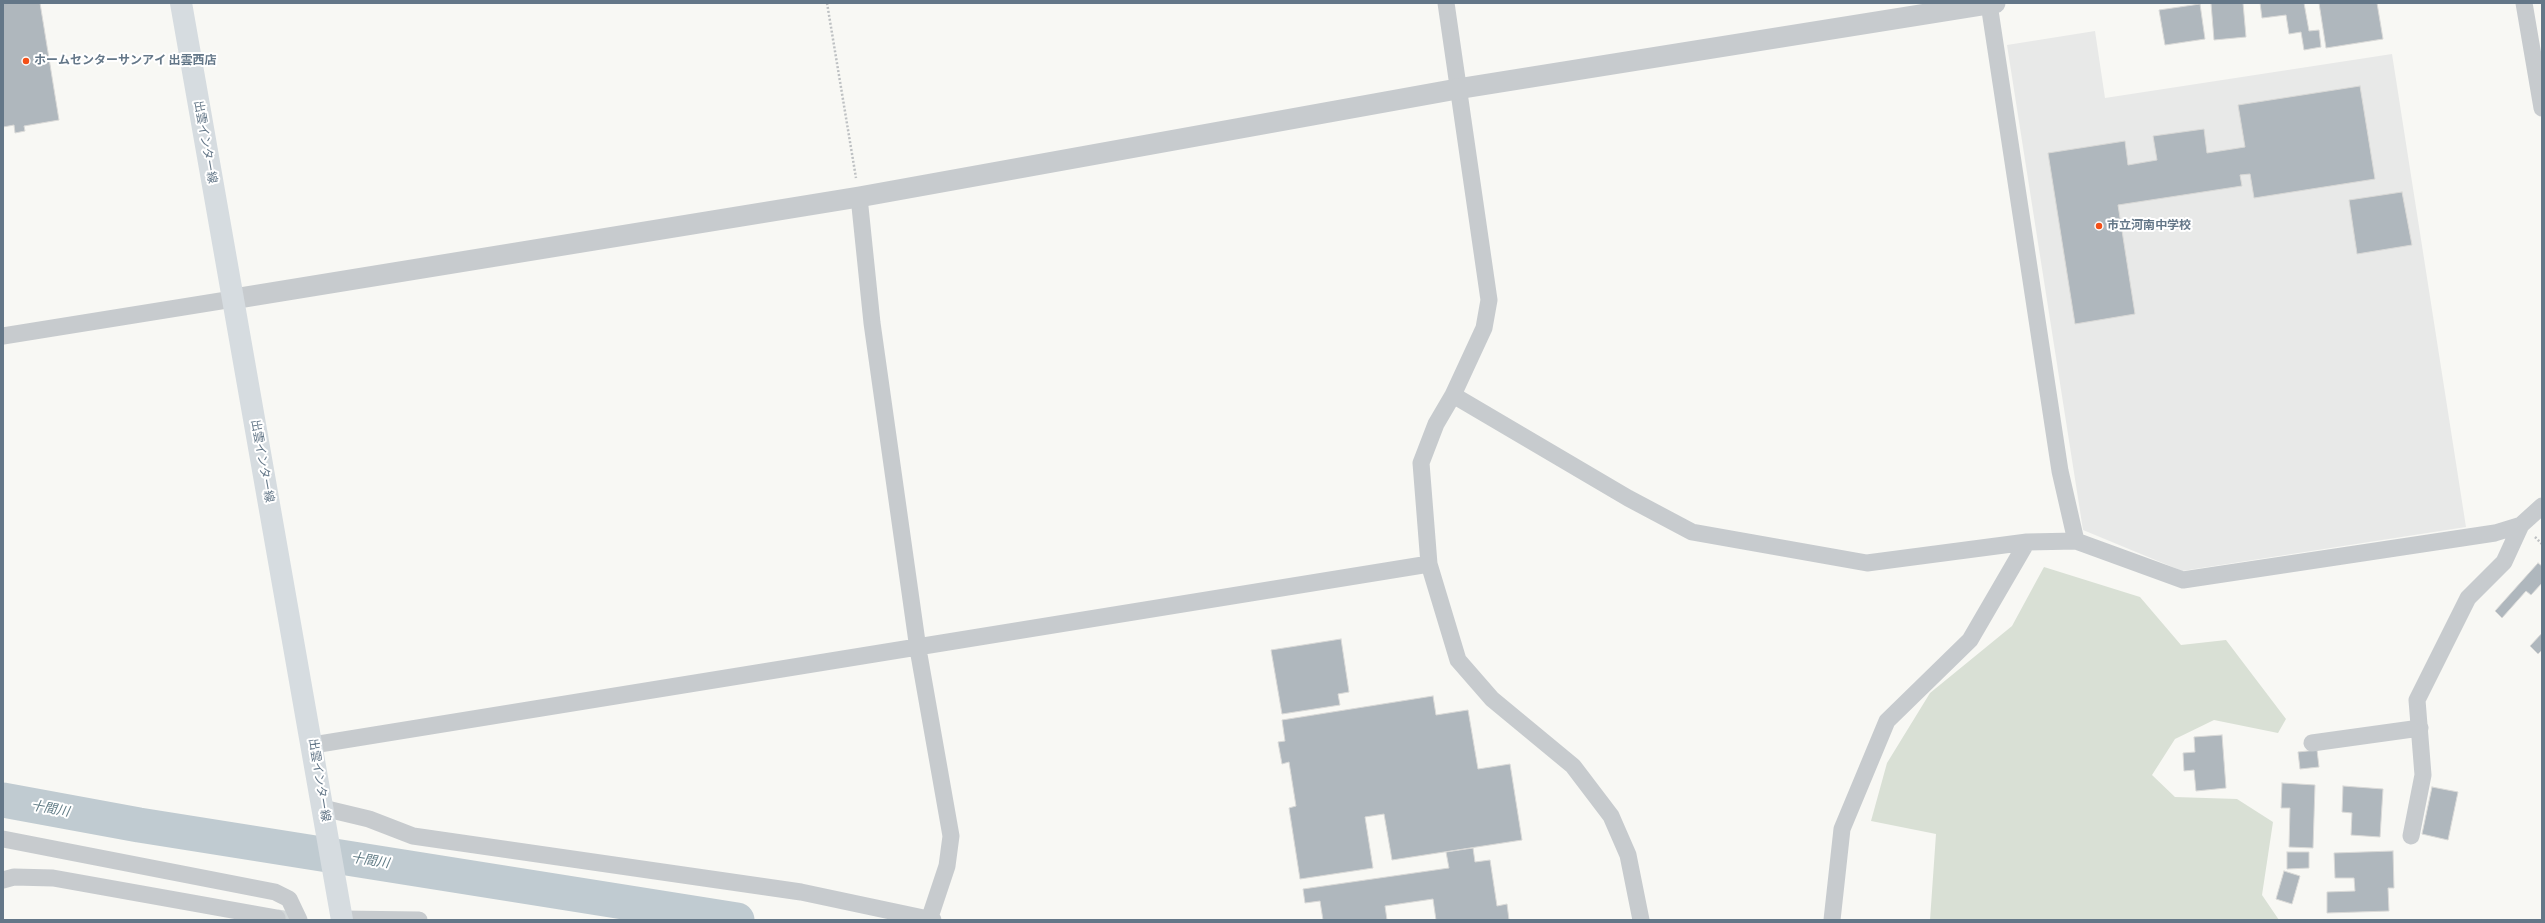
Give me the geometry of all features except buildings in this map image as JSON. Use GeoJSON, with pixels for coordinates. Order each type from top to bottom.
{"type":"FeatureCollection","features":[{"type":"Feature","properties":{"kind":"main road","name":"出雲インター線"},"geometry":{"type":"LineString","coordinates":[[181,3],[313,745],[341,914]]}},
{"type":"Feature","properties":{"kind":"street"},"geometry":{"type":"LineString","coordinates":[[1446,3],[1488,300],[1484,328],[1453,395],[1436,424],[1421,463],[1430,564],[1458,660],[1492,699],[1573,766],[1611,816],[1628,855],[1641,920]]}},
{"type":"Feature","properties":{"kind":"street"},"geometry":{"type":"LineString","coordinates":[[2524,3],[2542,108]]}},
{"type":"Feature","properties":{"kind":"street"},"geometry":{"type":"LineString","coordinates":[[3,336],[859,197],[1457,89],[1992,4],[2060,471],[2076,541]]}},
{"type":"Feature","properties":{"kind":"street"},"geometry":{"type":"LineString","coordinates":[[325,816],[369,819],[412,836],[801,892],[930,920],[947,866],[950,836],[918,649],[872,323],[859,197]]}},
{"type":"Feature","properties":{"kind":"street"},"geometry":{"type":"LineString","coordinates":[[1453,395],[1628,498],[1692,532],[1867,563],[2026,542],[2076,541],[2183,580],[2495,533],[2521,525]]}},
{"type":"Feature","properties":{"kind":"street"},"geometry":{"type":"LineString","coordinates":[[2411,836],[2423,775],[2417,700],[2468,598],[2504,562],[2521,525],[2542,506]]}},
{"type":"Feature","properties":{"kind":"street"},"geometry":{"type":"LineString","coordinates":[[1832,920],[1842,829],[1887,721],[1970,640],[2026,542]]}},
{"type":"Feature","properties":{"kind":"street"},"geometry":{"type":"LineString","coordinates":[[313,745],[918,649],[1430,564]]}},
{"type":"Feature","properties":{"kind":"street"},"geometry":{"type":"LineString","coordinates":[[2312,742],[2420,728]]}},
{"type":"Feature","properties":{"kind":"street"},"geometry":{"type":"LineString","coordinates":[[3,839],[275,892],[289,899],[299,920]]}},
{"type":"Feature","properties":{"kind":"street"},"geometry":{"type":"LineString","coordinates":[[3,880],[14,877],[52,878],[277,918]]}},
{"type":"Feature","properties":{"kind":"street"},"geometry":{"type":"LineString","coordinates":[[241,911],[256,920]]}},
{"type":"Feature","properties":{"kind":"street"},"geometry":{"type":"LineString","coordinates":[[341,914],[419,920]]}},
{"type":"Feature","properties":{"kind":"path"},"geometry":{"type":"LineString","coordinates":[[827,3],[859,197]]}},
{"type":"Feature","properties":{"kind":"shaded area"},"geometry":{"type":"Polygon","coordinates":[[[2095,31],[2105,98],[2392,54],[2466,527],[2182,571],[2083,530],[2007,45],[2095,31]]]}},
{"type":"Feature","properties":{"kind":"shaded area"},"geometry":{"type":"Polygon","coordinates":[[[2044,567],[2140,597],[2181,645],[2226,640],[2286,719],[2278,733],[2214,720],[2175,739],[2152,775],[2175,797],[2237,799],[2273,822],[2262,895],[2279,920],[1930,920],[1936,834],[1871,821],[1887,763],[1930,693],[2012,626],[2044,567]]]}},
{"type":"Feature","properties":{"kind":"waterway","name":"十間川"},"geometry":{"type":"LineString","coordinates":[[3,800],[139,825],[737,920]]}},
{"type":"Feature","properties":{"kind":"tunnel"},"geometry":{"type":"LineString","coordinates":[[277,918],[289,920]]}},
{"type":"Feature","properties":{"kind":"place","name":"ホームセンターサンアイ 出雲西店"},"geometry":{"type":"Point","coordinates":[26,61]}},
{"type":"Feature","properties":{"kind":"place","name":"市立河南中学校"},"geometry":{"type":"Point","coordinates":[2099,226]}}]}
